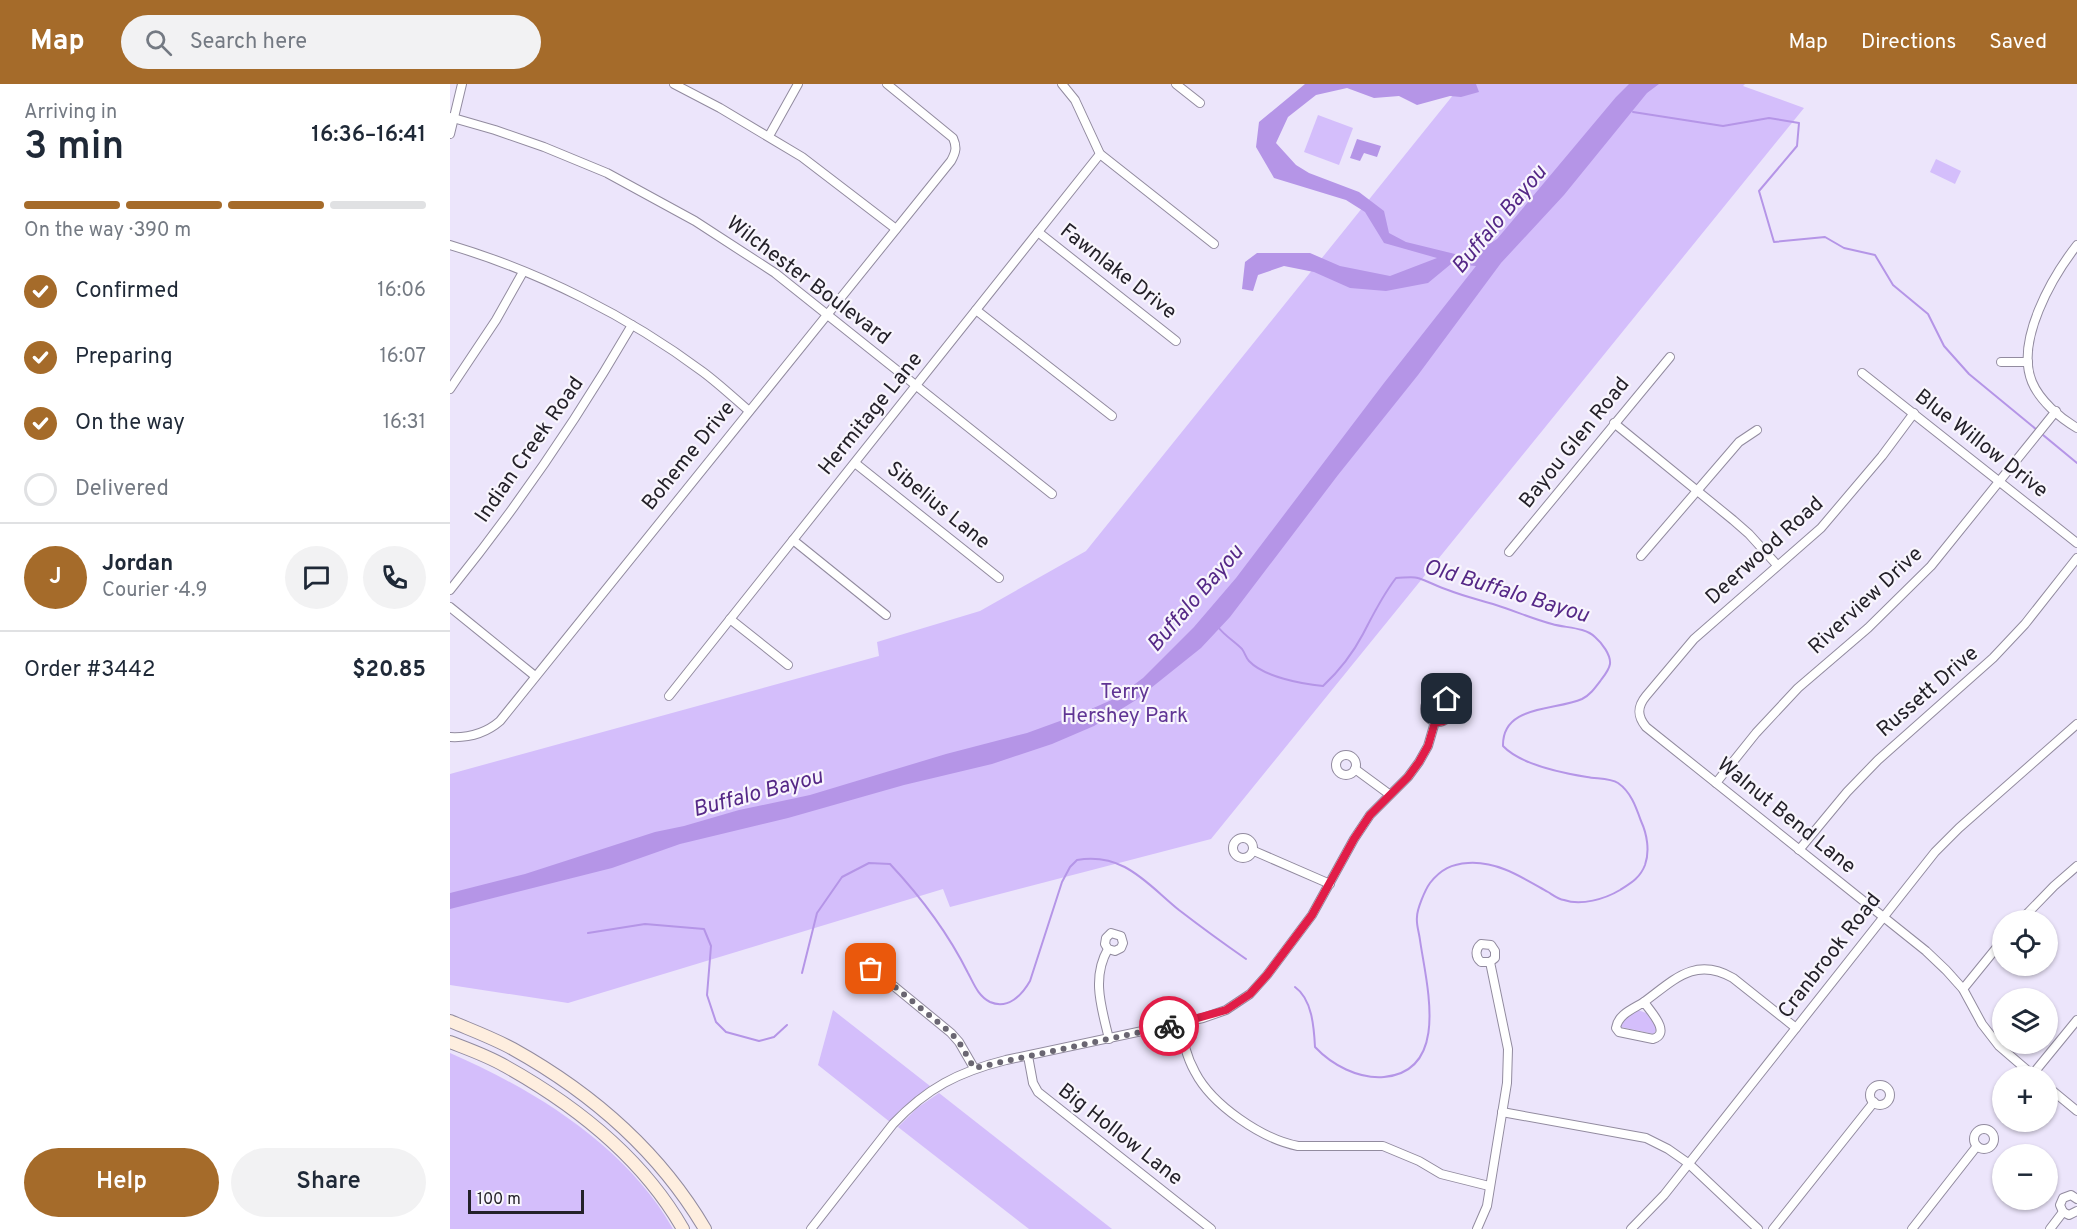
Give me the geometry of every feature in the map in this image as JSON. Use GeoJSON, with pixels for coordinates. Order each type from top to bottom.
{"type":"FeatureCollection","features":[{"type":"Feature","properties":{"kind":"main road"},"geometry":{"type":"LineString","coordinates":[[450,1021],[512,1048],[590,1098],[651,1155],[674,1182],[705,1229]]}},
{"type":"Feature","properties":{"kind":"main road"},"geometry":{"type":"LineString","coordinates":[[450,1042],[503,1065],[549,1093],[598,1130],[650,1182],[683,1229]]}},
{"type":"Feature","properties":{"kind":"street"},"geometry":{"type":"LineString","coordinates":[[450,134],[462,84]]}},
{"type":"Feature","properties":{"kind":"street"},"geometry":{"type":"LineString","coordinates":[[674,84],[769,136],[822,170],[896,229]]}},
{"type":"Feature","properties":{"kind":"street"},"geometry":{"type":"LineString","coordinates":[[769,136],[798,84]]}},
{"type":"Feature","properties":{"kind":"street","name":"Boheme Drive"},"geometry":{"type":"LineString","coordinates":[[450,737],[462,738],[480,734],[500,721],[956,153],[953,138],[887,84]]}},
{"type":"Feature","properties":{"kind":"street"},"geometry":{"type":"LineString","coordinates":[[1062,84],[1072,87],[1100,154],[1214,244]]}},
{"type":"Feature","properties":{"kind":"street"},"geometry":{"type":"LineString","coordinates":[[1176,84],[1200,103]]}},
{"type":"Feature","properties":{"kind":"street","name":"Wilchester Boulevard"},"geometry":{"type":"LineString","coordinates":[[453,118],[544,147],[607,173],[662,201],[748,255],[827,314],[1052,494]]}},
{"type":"Feature","properties":{"kind":"street","name":"Hermitage Lane"},"geometry":{"type":"LineString","coordinates":[[669,696],[1100,154]]}},
{"type":"Feature","properties":{"kind":"street","name":"Fawnlake Drive"},"geometry":{"type":"LineString","coordinates":[[1038,232],[1176,341]]}},
{"type":"Feature","properties":{"kind":"street"},"geometry":{"type":"LineString","coordinates":[[450,245],[523,272],[584,299],[632,325],[704,373],[749,411]]}},
{"type":"Feature","properties":{"kind":"street"},"geometry":{"type":"LineString","coordinates":[[2077,245],[2062,265],[2042,306],[2030,340],[2028,362],[2032,382],[2037,391],[2077,428]]}},
{"type":"Feature","properties":{"kind":"street"},"geometry":{"type":"LineString","coordinates":[[450,389],[496,320],[523,272]]}},
{"type":"Feature","properties":{"kind":"street"},"geometry":{"type":"LineString","coordinates":[[976,310],[1112,416]]}},
{"type":"Feature","properties":{"kind":"street","name":"Indian Creek Road"},"geometry":{"type":"LineString","coordinates":[[450,590],[513,510],[561,442],[632,325]]}},
{"type":"Feature","properties":{"kind":"street","name":"Bayou Glen Road"},"geometry":{"type":"LineString","coordinates":[[1509,552],[1670,357]]}},
{"type":"Feature","properties":{"kind":"street"},"geometry":{"type":"LineString","coordinates":[[2001,362],[2028,362]]}},
{"type":"Feature","properties":{"kind":"street","name":"Blue Willow Drive"},"geometry":{"type":"LineString","coordinates":[[1862,373],[2077,543]]}},
{"type":"Feature","properties":{"kind":"street","name":"Riverview Drive"},"geometry":{"type":"LineString","coordinates":[[1716,783],[1763,725],[1798,688],[1868,628],[1931,566],[2056,411]]}},
{"type":"Feature","properties":{"kind":"street","name":"Deerwood Road"},"geometry":{"type":"LineString","coordinates":[[1639,712],[1640,704],[1646,696],[1694,639],[1821,528],[1844,503],[1914,413]]}},
{"type":"Feature","properties":{"kind":"street"},"geometry":{"type":"LineString","coordinates":[[1614,423],[1749,534],[1777,566]]}},
{"type":"Feature","properties":{"kind":"street"},"geometry":{"type":"LineString","coordinates":[[1641,556],[1738,442],[1757,430]]}},
{"type":"Feature","properties":{"kind":"street","name":"Sibelius Lane"},"geometry":{"type":"LineString","coordinates":[[855,463],[999,578]]}},
{"type":"Feature","properties":{"kind":"street"},"geometry":{"type":"LineString","coordinates":[[793,540],[886,615]]}},
{"type":"Feature","properties":{"kind":"street","name":"Russett Drive"},"geometry":{"type":"LineString","coordinates":[[1799,850],[1847,792],[1878,760],[1993,658],[2025,624],[2077,558]]}},
{"type":"Feature","properties":{"kind":"street"},"geometry":{"type":"LineString","coordinates":[[450,607],[535,676]]}},
{"type":"Feature","properties":{"kind":"street"},"geometry":{"type":"LineString","coordinates":[[730,619],[788,664]]}},
{"type":"Feature","properties":{"kind":"street","name":"Walnut Bend Lane"},"geometry":{"type":"LineString","coordinates":[[1639,712],[1641,720],[1647,727],[1946,969],[1963,988],[1982,1024],[1999,1046],[2022,1066]]}},
{"type":"Feature","properties":{"kind":"street"},"geometry":{"type":"LineString","coordinates":[[811,1229],[893,1124],[932,1090],[974,1068],[1180,1023],[1226,1010],[1250,994],[1312,915],[1370,815],[1408,777],[1419,762],[1428,746],[1435,722]]}},
{"type":"Feature","properties":{"kind":"street","name":"Cranbrook Road"},"geometry":{"type":"LineString","coordinates":[[1631,1229],[1664,1195],[1935,852],[2077,724]]}},
{"type":"Feature","properties":{"kind":"street"},"geometry":{"type":"LineString","coordinates":[[1356,769],[1389,794]]}},
{"type":"Feature","properties":{"kind":"street"},"geometry":{"type":"LineString","coordinates":[[1254,851],[1330,884]]}},
{"type":"Feature","properties":{"kind":"street"},"geometry":{"type":"LineString","coordinates":[[2031,910],[2077,866]]}},
{"type":"Feature","properties":{"kind":"street"},"geometry":{"type":"LineString","coordinates":[[1108,949],[1098,972],[1099,992],[1109,1039]]}},
{"type":"Feature","properties":{"kind":"street"},"geometry":{"type":"LineString","coordinates":[[1963,988],[1992,953]]}},
{"type":"Feature","properties":{"kind":"street"},"geometry":{"type":"LineString","coordinates":[[1477,1229],[1486,1206],[1507,1083],[1508,1049],[1490,962]]}},
{"type":"Feature","properties":{"kind":"street"},"geometry":{"type":"LineString","coordinates":[[1644,1002],[1661,1027],[1658,1037],[1619,1032],[1616,1028],[1617,1021],[1621,1017],[1683,973],[1696,969],[1709,969],[1732,978],[1796,1028]]}},
{"type":"Feature","properties":{"kind":"street"},"geometry":{"type":"LineString","coordinates":[[884,978],[951,1033],[974,1068]]}},
{"type":"Feature","properties":{"kind":"street"},"geometry":{"type":"LineString","coordinates":[[2041,1066],[2077,1020]]}},
{"type":"Feature","properties":{"kind":"street"},"geometry":{"type":"LineString","coordinates":[[1180,1023],[1187,1055],[1205,1088],[1219,1102],[1261,1133],[1284,1143],[1298,1146],[1370,1144],[1383,1146],[1419,1161],[1441,1174],[1489,1186]]}},
{"type":"Feature","properties":{"kind":"street","name":"Big Hollow Lane"},"geometry":{"type":"LineString","coordinates":[[1028,1056],[1033,1083],[1048,1102],[1211,1229]]}},
{"type":"Feature","properties":{"kind":"street"},"geometry":{"type":"LineString","coordinates":[[2058,1095],[2077,1111]]}},
{"type":"Feature","properties":{"kind":"street"},"geometry":{"type":"LineString","coordinates":[[1773,1229],[1874,1102]]}},
{"type":"Feature","properties":{"kind":"street"},"geometry":{"type":"LineString","coordinates":[[1502,1112],[1646,1138],[1668,1149],[1688,1163],[1758,1229]]}},
{"type":"Feature","properties":{"kind":"street"},"geometry":{"type":"LineString","coordinates":[[1912,1229],[1977,1146]]}},
{"type":"Feature","properties":{"kind":"street"},"geometry":{"type":"LineString","coordinates":[[2077,1199],[2071,1195],[2063,1198],[2060,1204],[2063,1212],[2069,1215],[2077,1211]]}},
{"type":"Feature","properties":{"kind":"street"},"geometry":{"type":"LineString","coordinates":[[2050,1229],[2063,1212]]}},
{"type":"Feature","properties":{"kind":"green space","name":"Terry Hershey Park"},"geometry":{"type":"Polygon","coordinates":[[[1462,84],[1745,84],[1743,86],[1804,108],[1211,839],[950,907],[943,889],[568,1003],[450,985],[450,774],[879,656],[877,642],[980,611],[1086,551],[1462,84]]]}},
{"type":"Feature","properties":{"kind":"green space"},"geometry":{"type":"Polygon","coordinates":[[[1318,115],[1353,128],[1339,165],[1304,152],[1318,115]]]}},
{"type":"Feature","properties":{"kind":"green space"},"geometry":{"type":"Polygon","coordinates":[[[1936,159],[1961,171],[1955,184],[1930,172],[1936,159]]]}},
{"type":"Feature","properties":{"kind":"green space"},"geometry":{"type":"Polygon","coordinates":[[[833,1010],[930,1086],[900,1110],[890,1122],[818,1065],[833,1010]]]}},
{"type":"Feature","properties":{"kind":"green space"},"geometry":{"type":"Polygon","coordinates":[[[1638,1010],[1646,1013],[1657,1028],[1654,1034],[1621,1027],[1621,1022],[1638,1010]]]}},
{"type":"Feature","properties":{"kind":"green space"},"geometry":{"type":"Polygon","coordinates":[[[450,1053],[514,1084],[576,1124],[630,1172],[653,1199],[673,1229],[450,1229],[450,1053]]]}},
{"type":"Feature","properties":{"kind":"green space"},"geometry":{"type":"Polygon","coordinates":[[[939,1093],[1112,1229],[1029,1229],[898,1127],[917,1108],[939,1093]]]}},
{"type":"Feature","properties":{"kind":"shaded area"},"geometry":{"type":"Polygon","coordinates":[[[1305,84],[1476,84],[1479,92],[1461,97],[1450,96],[1417,105],[1399,96],[1374,98],[1347,88],[1316,95],[1288,117],[1276,143],[1296,165],[1309,173],[1359,192],[1384,211],[1389,233],[1406,242],[1455,254],[1472,255],[1497,239],[1629,84],[1659,84],[1647,93],[1564,195],[1501,263],[1418,375],[1338,475],[1230,617],[1201,648],[1136,700],[1094,726],[1052,744],[992,764],[680,844],[612,868],[450,909],[450,893],[525,874],[655,832],[739,810],[810,795],[946,754],[1027,733],[1116,698],[1143,678],[1194,627],[1236,578],[1476,266],[1451,264],[1428,283],[1386,291],[1350,288],[1314,272],[1284,266],[1258,275],[1253,291],[1242,289],[1245,262],[1257,253],[1310,253],[1340,266],[1390,276],[1437,258],[1384,243],[1365,212],[1346,200],[1274,178],[1256,147],[1259,122],[1305,84]]]}},
{"type":"Feature","properties":{"kind":"shaded area"},"geometry":{"type":"Polygon","coordinates":[[[1357,139],[1381,146],[1377,157],[1364,153],[1360,161],[1350,158],[1357,139]]]}},
{"type":"Feature","properties":{"kind":"waterway"},"geometry":{"type":"LineString","coordinates":[[1633,112],[1723,126],[1769,118],[1799,123],[1797,146],[1759,191],[1774,242],[1825,237],[1844,248],[1875,255],[1893,285],[1928,314],[1944,346],[1969,374],[2077,463]]}},
{"type":"Feature","properties":{"kind":"waterway","name":"Old Buffalo Bayou"},"geometry":{"type":"LineString","coordinates":[[1218,627],[1242,649],[1249,661],[1256,667],[1294,681],[1323,686],[1355,648],[1396,578],[1413,577],[1545,622],[1586,631],[1600,642],[1608,653],[1610,661],[1606,673],[1582,699],[1532,711],[1511,723],[1505,732],[1503,746],[1530,763],[1577,775],[1611,780],[1623,787],[1635,805],[1648,848],[1647,860],[1638,877],[1607,896],[1593,901],[1571,902],[1560,899],[1520,876],[1490,865],[1462,864],[1447,868],[1438,874],[1424,895],[1418,909],[1417,920],[1429,1001],[1426,1042],[1419,1059],[1405,1071],[1384,1077],[1365,1076],[1346,1070],[1329,1060],[1315,1047],[1309,1006],[1301,992],[1295,987]]}},
{"type":"Feature","properties":{"kind":"waterway","name":"Old Buffalo Bayou"},"geometry":{"type":"LineString","coordinates":[[802,973],[817,913],[842,877],[869,863],[890,864],[923,902],[943,930],[979,993],[990,1002],[997,1004],[1014,1000],[1030,981],[1062,882],[1070,867],[1077,860],[1108,861],[1134,872],[1179,910],[1246,959]]}},
{"type":"Feature","properties":{"kind":"waterway","name":"Old Buffalo Bayou"},"geometry":{"type":"LineString","coordinates":[[588,933],[645,924],[704,929],[711,946],[707,995],[716,1022],[726,1032],[759,1041],[774,1037],[787,1025]]}},
{"type":"Feature","properties":{"kind":"way so far"},"geometry":{"type":"LineString","coordinates":[[871,969],[875,976],[884,978],[951,1033],[974,1068],[1169,1026]]}},
{"type":"Feature","properties":{"kind":"route"},"geometry":{"type":"LineString","coordinates":[[1169,1026],[1226,1010],[1250,994],[1267,975],[1312,915],[1370,815],[1408,777],[1419,762],[1428,746],[1435,722],[1448,718],[1451,709],[1447,699]]}},
{"type":"Feature","properties":{"kind":"water label","name":"Buffalo Bayou"},"geometry":{"type":"Point","coordinates":[1500,220]}},
{"type":"Feature","properties":{"kind":"water label","name":"Buffalo Bayou"},"geometry":{"type":"Point","coordinates":[1196,599]}},
{"type":"Feature","properties":{"kind":"water label","name":"Buffalo Bayou"},"geometry":{"type":"Point","coordinates":[758,794]}}]}
